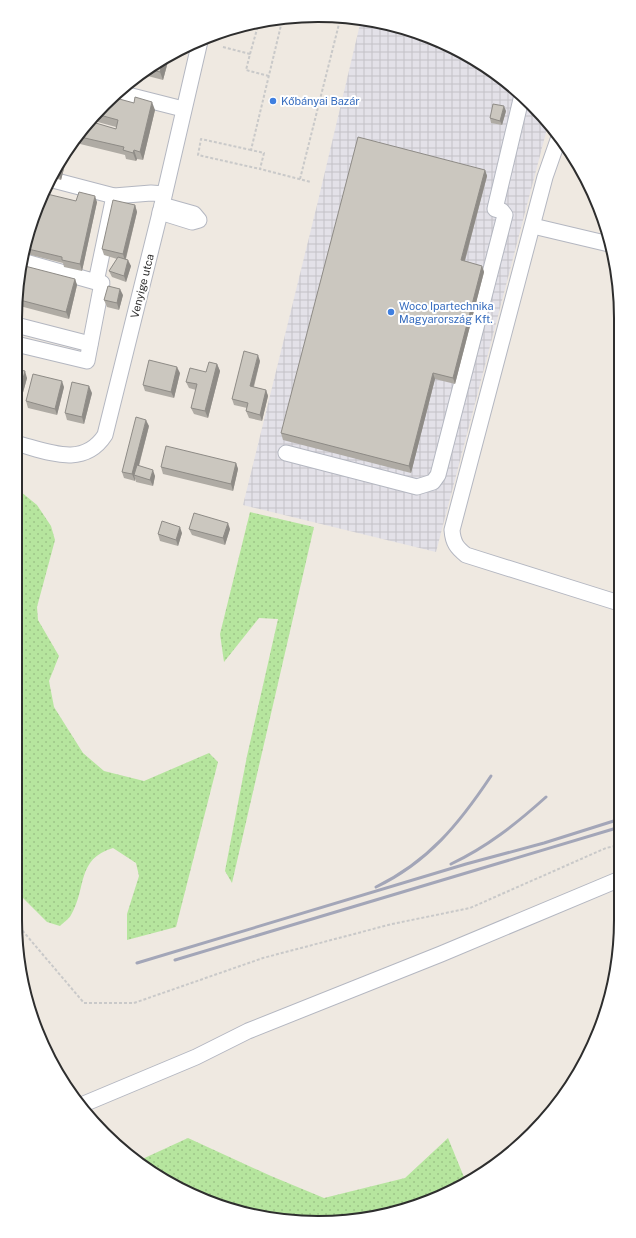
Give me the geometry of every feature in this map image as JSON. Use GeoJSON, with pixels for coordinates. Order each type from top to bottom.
{"type":"FeatureCollection","features":[{"type":"Feature","properties":{"kind":"street","name":"Venyige utca"},"geometry":{"type":"LineString","coordinates":[[22,445],[58,454],[82,454],[100,444],[107,428],[198,48]]}},
{"type":"Feature","properties":{"kind":"street"},"geometry":{"type":"LineString","coordinates":[[124,94],[183,109]]}},
{"type":"Feature","properties":{"kind":"street"},"geometry":{"type":"LineString","coordinates":[[286,453],[417,487],[433,482],[438,475],[505,215],[502,211],[495,209],[520,102]]}},
{"type":"Feature","properties":{"kind":"street"},"geometry":{"type":"LineString","coordinates":[[557,143],[545,177],[452,530],[453,541],[458,549],[466,555],[614,601]]}},
{"type":"Feature","properties":{"kind":"street"},"geometry":{"type":"LineString","coordinates":[[56,181],[114,196],[151,193],[162,204]]}},
{"type":"Feature","properties":{"kind":"street"},"geometry":{"type":"LineString","coordinates":[[28,262],[96,282],[114,196]]}},
{"type":"Feature","properties":{"kind":"street"},"geometry":{"type":"LineString","coordinates":[[533,226],[604,243]]}},
{"type":"Feature","properties":{"kind":"street"},"geometry":{"type":"LineString","coordinates":[[22,345],[87,361],[102,283]]}},
{"type":"Feature","properties":{"kind":"street"},"geometry":{"type":"LineString","coordinates":[[22,327],[90,344]]}},
{"type":"Feature","properties":{"kind":"street"},"geometry":{"type":"LineString","coordinates":[[86,1103],[196,1057],[248,1031],[441,954],[614,881]]}},
{"type":"Feature","properties":{"kind":"path"},"geometry":{"type":"LineString","coordinates":[[300,179],[339,23]]}},
{"type":"Feature","properties":{"kind":"path"},"geometry":{"type":"LineString","coordinates":[[252,150],[280,25]]}},
{"type":"Feature","properties":{"kind":"path"},"geometry":{"type":"LineString","coordinates":[[257,29],[246,70],[269,76]]}},
{"type":"Feature","properties":{"kind":"path"},"geometry":{"type":"LineString","coordinates":[[223,47],[250,54]]}},
{"type":"Feature","properties":{"kind":"path"},"geometry":{"type":"LineString","coordinates":[[260,169],[264,153],[201,139],[198,155],[311,182]]}},
{"type":"Feature","properties":{"kind":"path"},"geometry":{"type":"LineString","coordinates":[[23,932],[84,1003],[134,1003],[263,958],[392,924],[470,908],[606,848],[614,846]]}},
{"type":"Feature","properties":{"kind":"shaded area"},"geometry":{"type":"Polygon","coordinates":[[[360,25],[395,32],[413,38],[466,62],[498,83],[513,95],[547,130],[436,552],[243,505],[360,25]]]}},
{"type":"Feature","properties":{"kind":"green space"},"geometry":{"type":"Polygon","coordinates":[[[22,493],[37,505],[51,526],[55,540],[37,607],[38,620],[59,656],[49,681],[54,707],[83,753],[104,771],[144,781],[209,753],[218,762],[176,927],[127,940],[127,914],[139,876],[136,863],[113,848],[101,853],[93,859],[84,876],[76,905],[68,919],[60,926],[47,922],[22,897],[22,493]]]}},
{"type":"Feature","properties":{"kind":"green space"},"geometry":{"type":"Polygon","coordinates":[[[250,512],[314,527],[232,883],[225,871],[247,756],[278,619],[259,618],[224,662],[220,634],[250,512]]]}},
{"type":"Feature","properties":{"kind":"green space"},"geometry":{"type":"Polygon","coordinates":[[[188,1138],[271,1176],[324,1198],[405,1178],[448,1138],[464,1177],[431,1193],[395,1206],[337,1215],[299,1215],[260,1210],[223,1200],[187,1185],[143,1159],[188,1138]]]}},
{"type":"Feature","properties":{"kind":"building"},"geometry":{"type":"Polygon","coordinates":[[[161,68],[160,72],[156,71],[161,68]]]}},
{"type":"Feature","properties":{"kind":"building"},"geometry":{"type":"Polygon","coordinates":[[[135,97],[152,102],[140,152],[134,150],[133,153],[123,150],[124,147],[83,138],[95,123],[116,129],[118,120],[102,116],[119,99],[134,103],[135,97]]]}},
{"type":"Feature","properties":{"kind":"building"},"geometry":{"type":"Polygon","coordinates":[[[493,104],[504,106],[500,121],[490,118],[493,104]]]}},
{"type":"Feature","properties":{"kind":"building"},"geometry":{"type":"Polygon","coordinates":[[[358,137],[485,170],[461,260],[482,266],[453,378],[433,373],[409,466],[281,433],[358,137]]]}},
{"type":"Feature","properties":{"kind":"building"},"geometry":{"type":"Polygon","coordinates":[[[79,192],[95,196],[80,264],[62,260],[62,257],[30,249],[38,223],[50,195],[76,201],[79,192]]]}},
{"type":"Feature","properties":{"kind":"building"},"geometry":{"type":"Polygon","coordinates":[[[113,200],[135,205],[123,254],[102,249],[113,200]]]}},
{"type":"Feature","properties":{"kind":"building"},"geometry":{"type":"Polygon","coordinates":[[[118,257],[128,260],[124,276],[109,271],[118,257]]]}},
{"type":"Feature","properties":{"kind":"building"},"geometry":{"type":"Polygon","coordinates":[[[27,267],[75,279],[66,312],[23,301],[27,267]]]}},
{"type":"Feature","properties":{"kind":"building"},"geometry":{"type":"Polygon","coordinates":[[[108,286],[120,289],[117,303],[104,300],[108,286]]]}},
{"type":"Feature","properties":{"kind":"building"},"geometry":{"type":"Polygon","coordinates":[[[244,351],[258,355],[250,386],[266,390],[260,415],[246,411],[248,403],[232,399],[244,351]]]}},
{"type":"Feature","properties":{"kind":"building"},"geometry":{"type":"Polygon","coordinates":[[[149,360],[177,367],[171,392],[143,385],[149,360]]]}},
{"type":"Feature","properties":{"kind":"building"},"geometry":{"type":"Polygon","coordinates":[[[209,362],[217,364],[205,411],[191,408],[197,384],[186,382],[190,368],[206,372],[209,362]]]}},
{"type":"Feature","properties":{"kind":"building"},"geometry":{"type":"Polygon","coordinates":[[[22,370],[25,371],[22,382],[22,370]]]}},
{"type":"Feature","properties":{"kind":"building"},"geometry":{"type":"Polygon","coordinates":[[[33,374],[62,381],[55,409],[26,401],[33,374]]]}},
{"type":"Feature","properties":{"kind":"building"},"geometry":{"type":"Polygon","coordinates":[[[72,382],[89,386],[82,417],[65,413],[72,382]]]}},
{"type":"Feature","properties":{"kind":"building"},"geometry":{"type":"Polygon","coordinates":[[[136,417],[146,420],[132,474],[122,472],[136,417]]]}},
{"type":"Feature","properties":{"kind":"building"},"geometry":{"type":"Polygon","coordinates":[[[166,446],[236,463],[231,484],[161,467],[166,446]]]}},
{"type":"Feature","properties":{"kind":"building"},"geometry":{"type":"Polygon","coordinates":[[[137,465],[153,470],[150,480],[134,475],[137,465]]]}},
{"type":"Feature","properties":{"kind":"building"},"geometry":{"type":"Polygon","coordinates":[[[194,513],[228,523],[223,538],[189,529],[194,513]]]}},
{"type":"Feature","properties":{"kind":"building"},"geometry":{"type":"Polygon","coordinates":[[[162,521],[180,527],[176,540],[158,534],[162,521]]]}},
{"type":"Feature","properties":{"kind":"railway"},"geometry":{"type":"LineString","coordinates":[[376,887],[395,877],[427,854],[454,826],[491,776]]}},
{"type":"Feature","properties":{"kind":"railway"},"geometry":{"type":"LineString","coordinates":[[451,864],[477,850],[501,834],[546,797]]}},
{"type":"Feature","properties":{"kind":"railway"},"geometry":{"type":"LineString","coordinates":[[137,963],[614,821]]}},
{"type":"Feature","properties":{"kind":"railway"},"geometry":{"type":"LineString","coordinates":[[175,960],[614,829]]}},
{"type":"Feature","properties":{"kind":"place","name":"Kőbányai Bazár"},"geometry":{"type":"Point","coordinates":[273,101]}},
{"type":"Feature","properties":{"kind":"place","name":"Woco Ipartechnika Magyarország Kft."},"geometry":{"type":"Point","coordinates":[391,312]}}]}
